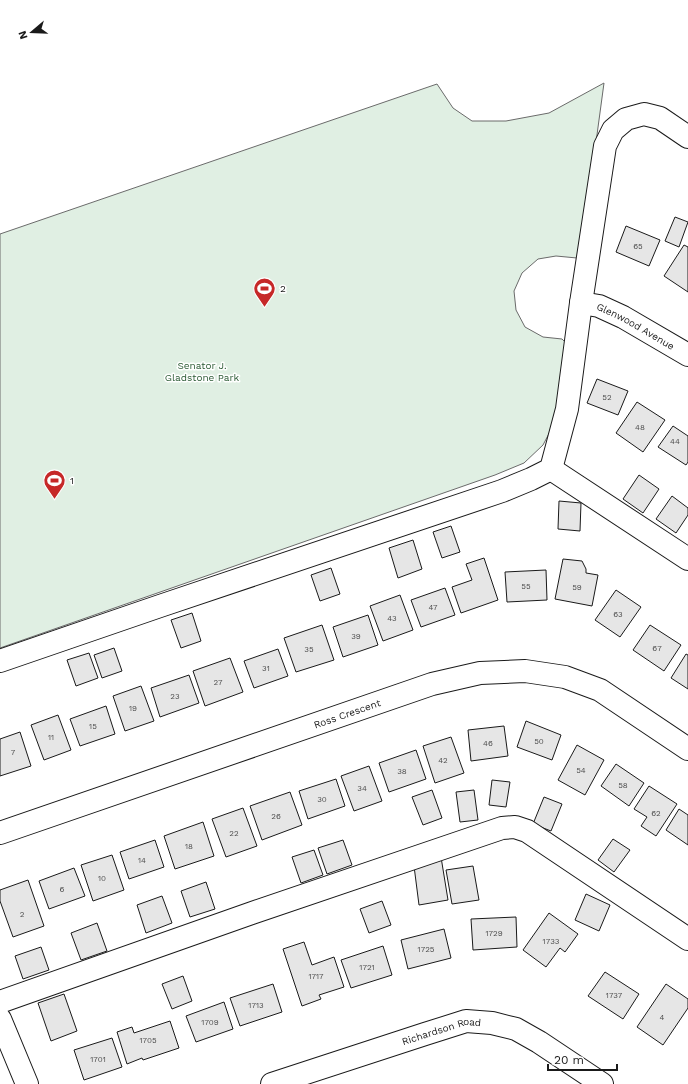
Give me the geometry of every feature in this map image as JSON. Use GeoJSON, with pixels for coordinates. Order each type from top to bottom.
{"type":"FeatureCollection","features":[{"type":"Feature","properties":{"kind":"street"},"geometry":{"type":"LineString","coordinates":[[0,661],[502,491],[551,469],[567,409],[581,303],[605,146],[613,130],[626,119],[644,114],[660,118],[688,137]]}},
{"type":"Feature","properties":{"kind":"street","name":"Glenwood Avenue"},"geometry":{"type":"LineString","coordinates":[[581,303],[599,306],[623,317],[688,356]]}},
{"type":"Feature","properties":{"kind":"street"},"geometry":{"type":"LineString","coordinates":[[551,469],[688,559]]}},
{"type":"Feature","properties":{"kind":"street","name":"Ross Crescent"},"geometry":{"type":"LineString","coordinates":[[0,833],[432,684],[480,673],[525,671],[565,676],[600,690],[688,749]]}},
{"type":"Feature","properties":{"kind":"street"},"geometry":{"type":"LineString","coordinates":[[0,1002],[252,913],[502,828],[515,827],[527,831],[688,939]]}},
{"type":"Feature","properties":{"kind":"street"},"geometry":{"type":"LineString","coordinates":[[0,1019],[27,1084]]}},
{"type":"Feature","properties":{"kind":"street","name":"Richardson Road"},"geometry":{"type":"LineString","coordinates":[[272,1084],[466,1021],[492,1023],[516,1029],[539,1042],[602,1084]]}},
{"type":"Feature","properties":{"kind":"green space","name":"Senator J. Gladstone Park"},"geometry":{"type":"Polygon","coordinates":[[[604,83],[581,253],[577,258],[556,256],[538,259],[522,273],[514,291],[516,310],[525,327],[543,337],[562,339],[566,343],[554,424],[543,445],[524,463],[495,475],[0,648],[0,234],[437,84],[453,108],[472,121],[506,121],[549,113],[604,83]]]}},
{"type":"Feature","properties":{"kind":"building"},"geometry":{"type":"Polygon","coordinates":[[[675,217],[688,222],[679,247],[665,241],[675,217]]]}},
{"type":"Feature","properties":{"kind":"building"},"geometry":{"type":"Polygon","coordinates":[[[626,226],[660,240],[649,266],[616,252],[626,226]]]}},
{"type":"Feature","properties":{"kind":"building"},"geometry":{"type":"Polygon","coordinates":[[[684,245],[688,247],[688,292],[664,276],[684,245]]]}},
{"type":"Feature","properties":{"kind":"building"},"geometry":{"type":"Polygon","coordinates":[[[597,379],[628,391],[618,415],[587,403],[597,379]]]}},
{"type":"Feature","properties":{"kind":"building"},"geometry":{"type":"Polygon","coordinates":[[[637,402],[665,420],[643,452],[616,433],[637,402]]]}},
{"type":"Feature","properties":{"kind":"building"},"geometry":{"type":"Polygon","coordinates":[[[673,426],[688,436],[688,462],[686,465],[658,447],[673,426]]]}},
{"type":"Feature","properties":{"kind":"building"},"geometry":{"type":"Polygon","coordinates":[[[639,475],[659,489],[643,513],[623,499],[639,475]]]}},
{"type":"Feature","properties":{"kind":"building"},"geometry":{"type":"Polygon","coordinates":[[[672,496],[688,508],[688,515],[676,533],[656,519],[672,496]]]}},
{"type":"Feature","properties":{"kind":"building"},"geometry":{"type":"Polygon","coordinates":[[[559,501],[581,503],[580,531],[558,529],[559,501]]]}},
{"type":"Feature","properties":{"kind":"building"},"geometry":{"type":"Polygon","coordinates":[[[451,526],[460,552],[442,558],[433,532],[451,526]]]}},
{"type":"Feature","properties":{"kind":"building"},"geometry":{"type":"Polygon","coordinates":[[[413,540],[422,569],[398,578],[389,548],[413,540]]]}},
{"type":"Feature","properties":{"kind":"building"},"geometry":{"type":"Polygon","coordinates":[[[484,558],[498,600],[461,613],[452,587],[472,580],[466,564],[484,558]]]}},
{"type":"Feature","properties":{"kind":"building"},"geometry":{"type":"Polygon","coordinates":[[[563,559],[582,561],[586,569],[586,573],[598,575],[592,606],[555,599],[563,559]]]}},
{"type":"Feature","properties":{"kind":"building"},"geometry":{"type":"Polygon","coordinates":[[[331,568],[340,594],[320,601],[311,575],[331,568]]]}},
{"type":"Feature","properties":{"kind":"building"},"geometry":{"type":"Polygon","coordinates":[[[546,570],[547,600],[507,602],[505,572],[546,570]]]}},
{"type":"Feature","properties":{"kind":"building"},"geometry":{"type":"Polygon","coordinates":[[[445,588],[455,615],[421,627],[411,600],[445,588]]]}},
{"type":"Feature","properties":{"kind":"building"},"geometry":{"type":"Polygon","coordinates":[[[616,590],[641,607],[620,637],[595,620],[616,590]]]}},
{"type":"Feature","properties":{"kind":"building"},"geometry":{"type":"Polygon","coordinates":[[[400,595],[413,630],[383,641],[370,606],[400,595]]]}},
{"type":"Feature","properties":{"kind":"building"},"geometry":{"type":"Polygon","coordinates":[[[192,613],[201,641],[181,648],[171,620],[192,613]]]}},
{"type":"Feature","properties":{"kind":"building"},"geometry":{"type":"Polygon","coordinates":[[[368,615],[378,645],[343,657],[333,627],[368,615]]]}},
{"type":"Feature","properties":{"kind":"building"},"geometry":{"type":"Polygon","coordinates":[[[322,625],[334,660],[296,672],[284,638],[322,625]]]}},
{"type":"Feature","properties":{"kind":"building"},"geometry":{"type":"Polygon","coordinates":[[[650,625],[681,645],[664,671],[633,650],[650,625]]]}},
{"type":"Feature","properties":{"kind":"building"},"geometry":{"type":"Polygon","coordinates":[[[114,648],[122,671],[102,678],[94,655],[114,648]]]}},
{"type":"Feature","properties":{"kind":"building"},"geometry":{"type":"Polygon","coordinates":[[[278,649],[288,676],[254,688],[244,661],[278,649]]]}},
{"type":"Feature","properties":{"kind":"building"},"geometry":{"type":"Polygon","coordinates":[[[89,653],[98,678],[76,686],[67,660],[89,653]]]}},
{"type":"Feature","properties":{"kind":"building"},"geometry":{"type":"Polygon","coordinates":[[[686,654],[688,655],[688,689],[671,678],[686,654]]]}},
{"type":"Feature","properties":{"kind":"building"},"geometry":{"type":"Polygon","coordinates":[[[230,658],[243,692],[205,706],[193,671],[230,658]]]}},
{"type":"Feature","properties":{"kind":"building"},"geometry":{"type":"Polygon","coordinates":[[[189,675],[199,703],[160,717],[151,688],[189,675]]]}},
{"type":"Feature","properties":{"kind":"building"},"geometry":{"type":"Polygon","coordinates":[[[141,686],[154,721],[125,731],[113,696],[141,686]]]}},
{"type":"Feature","properties":{"kind":"building"},"geometry":{"type":"Polygon","coordinates":[[[106,706],[115,734],[80,746],[70,719],[106,706]]]}},
{"type":"Feature","properties":{"kind":"building"},"geometry":{"type":"Polygon","coordinates":[[[58,715],[71,750],[44,760],[31,725],[58,715]]]}},
{"type":"Feature","properties":{"kind":"building"},"geometry":{"type":"Polygon","coordinates":[[[526,721],[561,735],[552,760],[517,747],[526,721]]]}},
{"type":"Feature","properties":{"kind":"building"},"geometry":{"type":"Polygon","coordinates":[[[504,726],[508,756],[471,761],[468,730],[504,726]]]}},
{"type":"Feature","properties":{"kind":"building"},"geometry":{"type":"Polygon","coordinates":[[[20,732],[31,766],[0,776],[0,739],[20,732]]]}},
{"type":"Feature","properties":{"kind":"building"},"geometry":{"type":"Polygon","coordinates":[[[451,737],[464,773],[435,783],[423,746],[451,737]]]}},
{"type":"Feature","properties":{"kind":"building"},"geometry":{"type":"Polygon","coordinates":[[[577,745],[604,760],[585,795],[558,780],[577,745]]]}},
{"type":"Feature","properties":{"kind":"building"},"geometry":{"type":"Polygon","coordinates":[[[416,750],[426,779],[389,792],[379,763],[416,750]]]}},
{"type":"Feature","properties":{"kind":"building"},"geometry":{"type":"Polygon","coordinates":[[[616,764],[644,783],[629,806],[601,786],[616,764]]]}},
{"type":"Feature","properties":{"kind":"building"},"geometry":{"type":"Polygon","coordinates":[[[369,766],[382,801],[354,811],[341,776],[369,766]]]}},
{"type":"Feature","properties":{"kind":"building"},"geometry":{"type":"Polygon","coordinates":[[[336,779],[345,806],[308,819],[299,791],[336,779]]]}},
{"type":"Feature","properties":{"kind":"building"},"geometry":{"type":"Polygon","coordinates":[[[492,780],[510,782],[506,807],[489,805],[492,780]]]}},
{"type":"Feature","properties":{"kind":"building"},"geometry":{"type":"Polygon","coordinates":[[[649,786],[677,804],[656,836],[641,826],[647,817],[634,809],[649,786]]]}},
{"type":"Feature","properties":{"kind":"building"},"geometry":{"type":"Polygon","coordinates":[[[432,790],[442,818],[423,825],[412,797],[432,790]]]}},
{"type":"Feature","properties":{"kind":"building"},"geometry":{"type":"Polygon","coordinates":[[[474,790],[478,820],[460,822],[456,792],[474,790]]]}},
{"type":"Feature","properties":{"kind":"building"},"geometry":{"type":"Polygon","coordinates":[[[290,792],[302,825],[262,840],[250,806],[290,792]]]}},
{"type":"Feature","properties":{"kind":"building"},"geometry":{"type":"Polygon","coordinates":[[[544,797],[562,804],[551,831],[533,824],[544,797]]]}},
{"type":"Feature","properties":{"kind":"building"},"geometry":{"type":"Polygon","coordinates":[[[243,808],[257,846],[226,857],[212,819],[243,808]]]}},
{"type":"Feature","properties":{"kind":"building"},"geometry":{"type":"Polygon","coordinates":[[[679,809],[688,815],[688,845],[666,830],[679,809]]]}},
{"type":"Feature","properties":{"kind":"building"},"geometry":{"type":"Polygon","coordinates":[[[203,822],[214,856],[175,869],[164,836],[203,822]]]}},
{"type":"Feature","properties":{"kind":"building"},"geometry":{"type":"Polygon","coordinates":[[[613,839],[630,850],[614,872],[598,860],[613,839]]]}},
{"type":"Feature","properties":{"kind":"building"},"geometry":{"type":"Polygon","coordinates":[[[155,840],[164,867],[129,879],[120,852],[155,840]]]}},
{"type":"Feature","properties":{"kind":"building"},"geometry":{"type":"Polygon","coordinates":[[[343,840],[352,865],[327,874],[318,848],[343,840]]]}},
{"type":"Feature","properties":{"kind":"building"},"geometry":{"type":"Polygon","coordinates":[[[314,850],[323,875],[301,883],[292,857],[314,850]]]}},
{"type":"Feature","properties":{"kind":"building"},"geometry":{"type":"Polygon","coordinates":[[[112,855],[124,890],[93,901],[81,865],[112,855]]]}},
{"type":"Feature","properties":{"kind":"building"},"geometry":{"type":"Polygon","coordinates":[[[441,857],[448,900],[419,905],[414,866],[441,857]]]}},
{"type":"Feature","properties":{"kind":"building"},"geometry":{"type":"Polygon","coordinates":[[[473,866],[479,900],[452,904],[446,870],[473,866]]]}},
{"type":"Feature","properties":{"kind":"building"},"geometry":{"type":"Polygon","coordinates":[[[74,868],[85,896],[49,909],[39,881],[74,868]]]}},
{"type":"Feature","properties":{"kind":"building"},"geometry":{"type":"Polygon","coordinates":[[[28,880],[44,926],[13,937],[0,901],[0,890],[28,880]]]}},
{"type":"Feature","properties":{"kind":"building"},"geometry":{"type":"Polygon","coordinates":[[[206,882],[215,909],[190,917],[181,891],[206,882]]]}},
{"type":"Feature","properties":{"kind":"building"},"geometry":{"type":"Polygon","coordinates":[[[586,894],[610,905],[599,931],[575,920],[586,894]]]}},
{"type":"Feature","properties":{"kind":"building"},"geometry":{"type":"Polygon","coordinates":[[[162,896],[172,923],[146,933],[137,905],[162,896]]]}},
{"type":"Feature","properties":{"kind":"building"},"geometry":{"type":"Polygon","coordinates":[[[382,901],[391,925],[369,933],[360,909],[382,901]]]}},
{"type":"Feature","properties":{"kind":"building"},"geometry":{"type":"Polygon","coordinates":[[[549,913],[578,934],[565,952],[560,948],[546,967],[523,950],[549,913]]]}},
{"type":"Feature","properties":{"kind":"building"},"geometry":{"type":"Polygon","coordinates":[[[516,917],[517,947],[473,950],[471,919],[516,917]]]}},
{"type":"Feature","properties":{"kind":"building"},"geometry":{"type":"Polygon","coordinates":[[[97,923],[107,951],[81,960],[71,933],[97,923]]]}},
{"type":"Feature","properties":{"kind":"building"},"geometry":{"type":"Polygon","coordinates":[[[444,929],[451,958],[408,969],[401,940],[444,929]]]}},
{"type":"Feature","properties":{"kind":"building"},"geometry":{"type":"Polygon","coordinates":[[[304,942],[312,965],[334,957],[344,987],[319,995],[321,999],[302,1006],[283,949],[304,942]]]}},
{"type":"Feature","properties":{"kind":"building"},"geometry":{"type":"Polygon","coordinates":[[[383,946],[392,975],[351,988],[341,960],[383,946]]]}},
{"type":"Feature","properties":{"kind":"building"},"geometry":{"type":"Polygon","coordinates":[[[41,947],[49,970],[23,979],[15,956],[41,947]]]}},
{"type":"Feature","properties":{"kind":"building"},"geometry":{"type":"Polygon","coordinates":[[[605,972],[639,994],[623,1019],[588,996],[605,972]]]}},
{"type":"Feature","properties":{"kind":"building"},"geometry":{"type":"Polygon","coordinates":[[[183,976],[192,1001],[172,1009],[162,984],[183,976]]]}},
{"type":"Feature","properties":{"kind":"building"},"geometry":{"type":"Polygon","coordinates":[[[273,984],[282,1012],[240,1026],[230,998],[273,984]]]}},
{"type":"Feature","properties":{"kind":"building"},"geometry":{"type":"Polygon","coordinates":[[[666,984],[688,999],[688,1008],[663,1045],[637,1027],[666,984]]]}},
{"type":"Feature","properties":{"kind":"building"},"geometry":{"type":"Polygon","coordinates":[[[64,994],[77,1031],[51,1041],[38,1003],[64,994]]]}},
{"type":"Feature","properties":{"kind":"building"},"geometry":{"type":"Polygon","coordinates":[[[224,1002],[233,1029],[196,1042],[186,1016],[224,1002]]]}},
{"type":"Feature","properties":{"kind":"building"},"geometry":{"type":"Polygon","coordinates":[[[170,1021],[179,1048],[143,1060],[142,1058],[127,1064],[117,1032],[132,1027],[134,1033],[170,1021]]]}},
{"type":"Feature","properties":{"kind":"building"},"geometry":{"type":"Polygon","coordinates":[[[112,1038],[122,1067],[84,1080],[74,1050],[112,1038]]]}},
{"type":"Feature","properties":{"kind":"place","name":"2"},"geometry":{"type":"Point","coordinates":[264,308]}},
{"type":"Feature","properties":{"kind":"place","name":"1"},"geometry":{"type":"Point","coordinates":[54,500]}}]}
